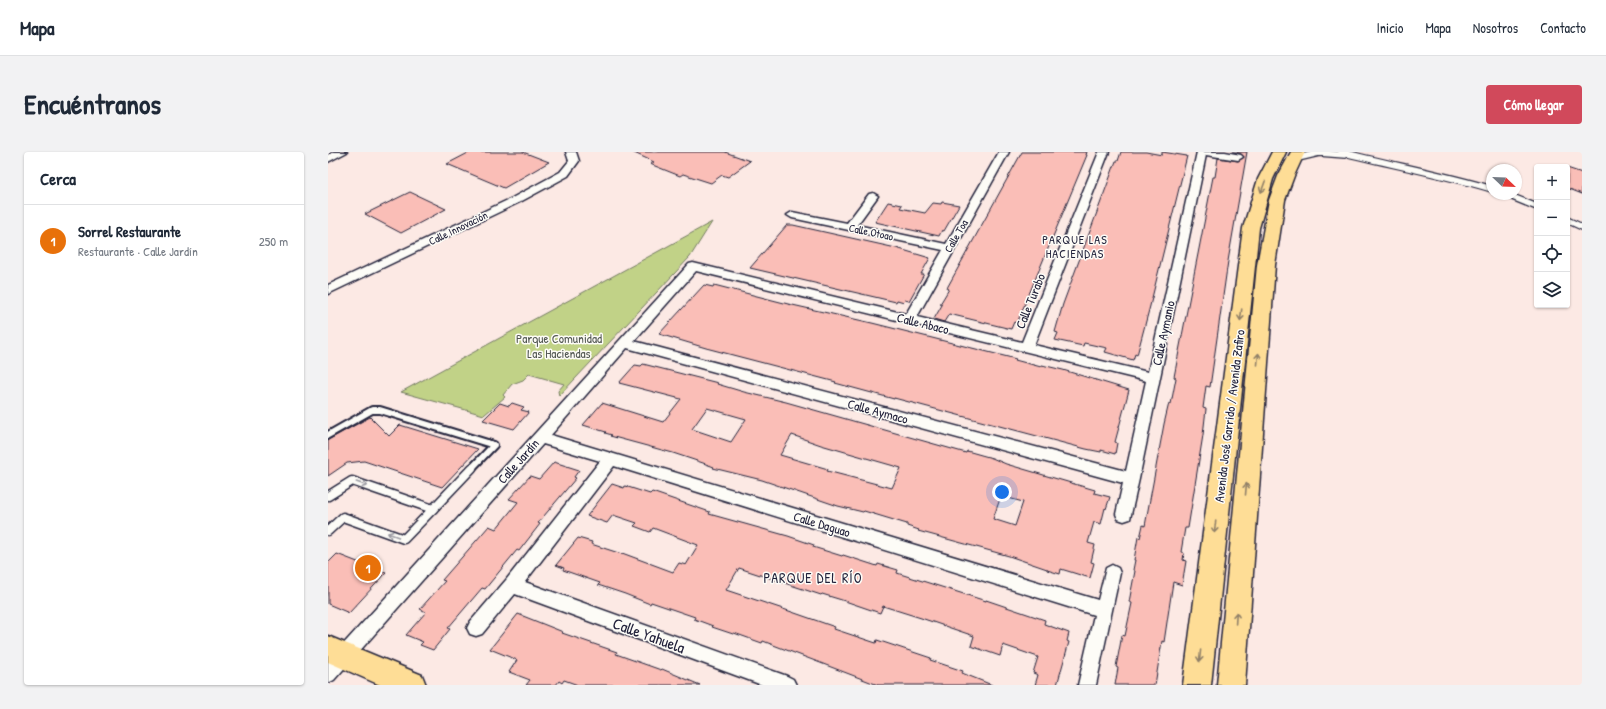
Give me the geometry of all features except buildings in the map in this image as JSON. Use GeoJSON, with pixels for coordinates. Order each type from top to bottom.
{"type":"FeatureCollection","features":[{"type":"Feature","properties":{"kind":"main road","name":"Avenida José Garrido / Avenida Zafiro"},"geometry":{"type":"LineString","coordinates":[[1197,685],[1252,228],[1261,190],[1271,167],[1291,154]]}},
{"type":"Feature","properties":{"kind":"main road","name":"Avenida José Garrido / Avenida Zafiro"},"geometry":{"type":"LineString","coordinates":[[1231,685],[1243,524],[1266,266],[1277,200],[1286,176],[1291,154]]}},
{"type":"Feature","properties":{"kind":"main road"},"geometry":{"type":"LineString","coordinates":[[333,659],[412,685]]}},
{"type":"Feature","properties":{"kind":"street"},"geometry":{"type":"LineString","coordinates":[[328,159],[342,152]]}},
{"type":"Feature","properties":{"kind":"street","name":"Calle Innovación"},"geometry":{"type":"LineString","coordinates":[[328,290],[516,200],[564,174],[574,161],[571,152]]}},
{"type":"Feature","properties":{"kind":"street","name":"Calle Toa"},"geometry":{"type":"LineString","coordinates":[[909,319],[1004,152]]}},
{"type":"Feature","properties":{"kind":"street","name":"Calle Turabo"},"geometry":{"type":"LineString","coordinates":[[1026,348],[1104,152]]}},
{"type":"Feature","properties":{"kind":"street","name":"Calle Aymanio"},"geometry":{"type":"LineString","coordinates":[[1124,514],[1202,152]]}},
{"type":"Feature","properties":{"kind":"street"},"geometry":{"type":"LineString","coordinates":[[1207,152],[1238,157]]}},
{"type":"Feature","properties":{"kind":"street"},"geometry":{"type":"LineString","coordinates":[[850,227],[873,196]]}},
{"type":"Feature","properties":{"kind":"street","name":"Calle Otoao"},"geometry":{"type":"LineString","coordinates":[[792,215],[949,248]]}},
{"type":"Feature","properties":{"kind":"street","name":"Calle Abaco"},"geometry":{"type":"LineString","coordinates":[[693,267],[1154,378]]}},
{"type":"Feature","properties":{"kind":"street","name":"Calle Jardín"},"geometry":{"type":"LineString","coordinates":[[333,659],[540,437],[693,267]]}},
{"type":"Feature","properties":{"kind":"street","name":"Calle Aymaco"},"geometry":{"type":"LineString","coordinates":[[624,343],[1132,479]]}},
{"type":"Feature","properties":{"kind":"street","name":"Calle Daguao"},"geometry":{"type":"LineString","coordinates":[[540,437],[1104,610]]}},
{"type":"Feature","properties":{"kind":"street"},"geometry":{"type":"LineString","coordinates":[[476,628],[512,585],[611,459]]}},
{"type":"Feature","properties":{"kind":"street"},"geometry":{"type":"LineString","coordinates":[[1087,685],[1112,573]]}},
{"type":"Feature","properties":{"kind":"street","name":"Calle Yahuela"},"geometry":{"type":"LineString","coordinates":[[512,585],[787,685]]}},
{"type":"Feature","properties":{"kind":"lane"},"geometry":{"type":"LineString","coordinates":[[1341,152],[1404,168],[1449,176],[1486,187]]}},
{"type":"Feature","properties":{"kind":"lane"},"geometry":{"type":"LineString","coordinates":[[1349,152],[1357,156]]}},
{"type":"Feature","properties":{"kind":"lane"},"geometry":{"type":"LineString","coordinates":[[1291,154],[1319,153],[1357,156]]}},
{"type":"Feature","properties":{"kind":"lane"},"geometry":{"type":"LineString","coordinates":[[1519,200],[1534,207]]}},
{"type":"Feature","properties":{"kind":"lane"},"geometry":{"type":"LineString","coordinates":[[1570,221],[1582,227]]}},
{"type":"Feature","properties":{"kind":"lane"},"geometry":{"type":"LineString","coordinates":[[328,435],[372,410],[380,410],[494,445],[404,539],[343,517],[328,531]]}},
{"type":"Feature","properties":{"kind":"lane"},"geometry":{"type":"LineString","coordinates":[[328,496],[352,481],[434,509]]}},
{"type":"Feature","properties":{"kind":"green space","name":"Parque Comunidad Las Haciendas"},"geometry":{"type":"Polygon","coordinates":[[[712,222],[690,257],[559,396],[558,391],[564,384],[529,374],[523,380],[512,384],[503,395],[505,397],[484,415],[401,392],[712,222]]]}},
{"type":"Feature","properties":{"kind":"place","name":"Sorrel Restaurante"},"geometry":{"type":"Point","coordinates":[368,568]}},
{"type":"Feature","properties":{"kind":"district","name":"PARQUE LAS HACIENDAS"},"geometry":{"type":"Point","coordinates":[1075,246]}},
{"type":"Feature","properties":{"kind":"district","name":"PARQUE DEL RÍO"},"geometry":{"type":"Point","coordinates":[813,577]}}]}
